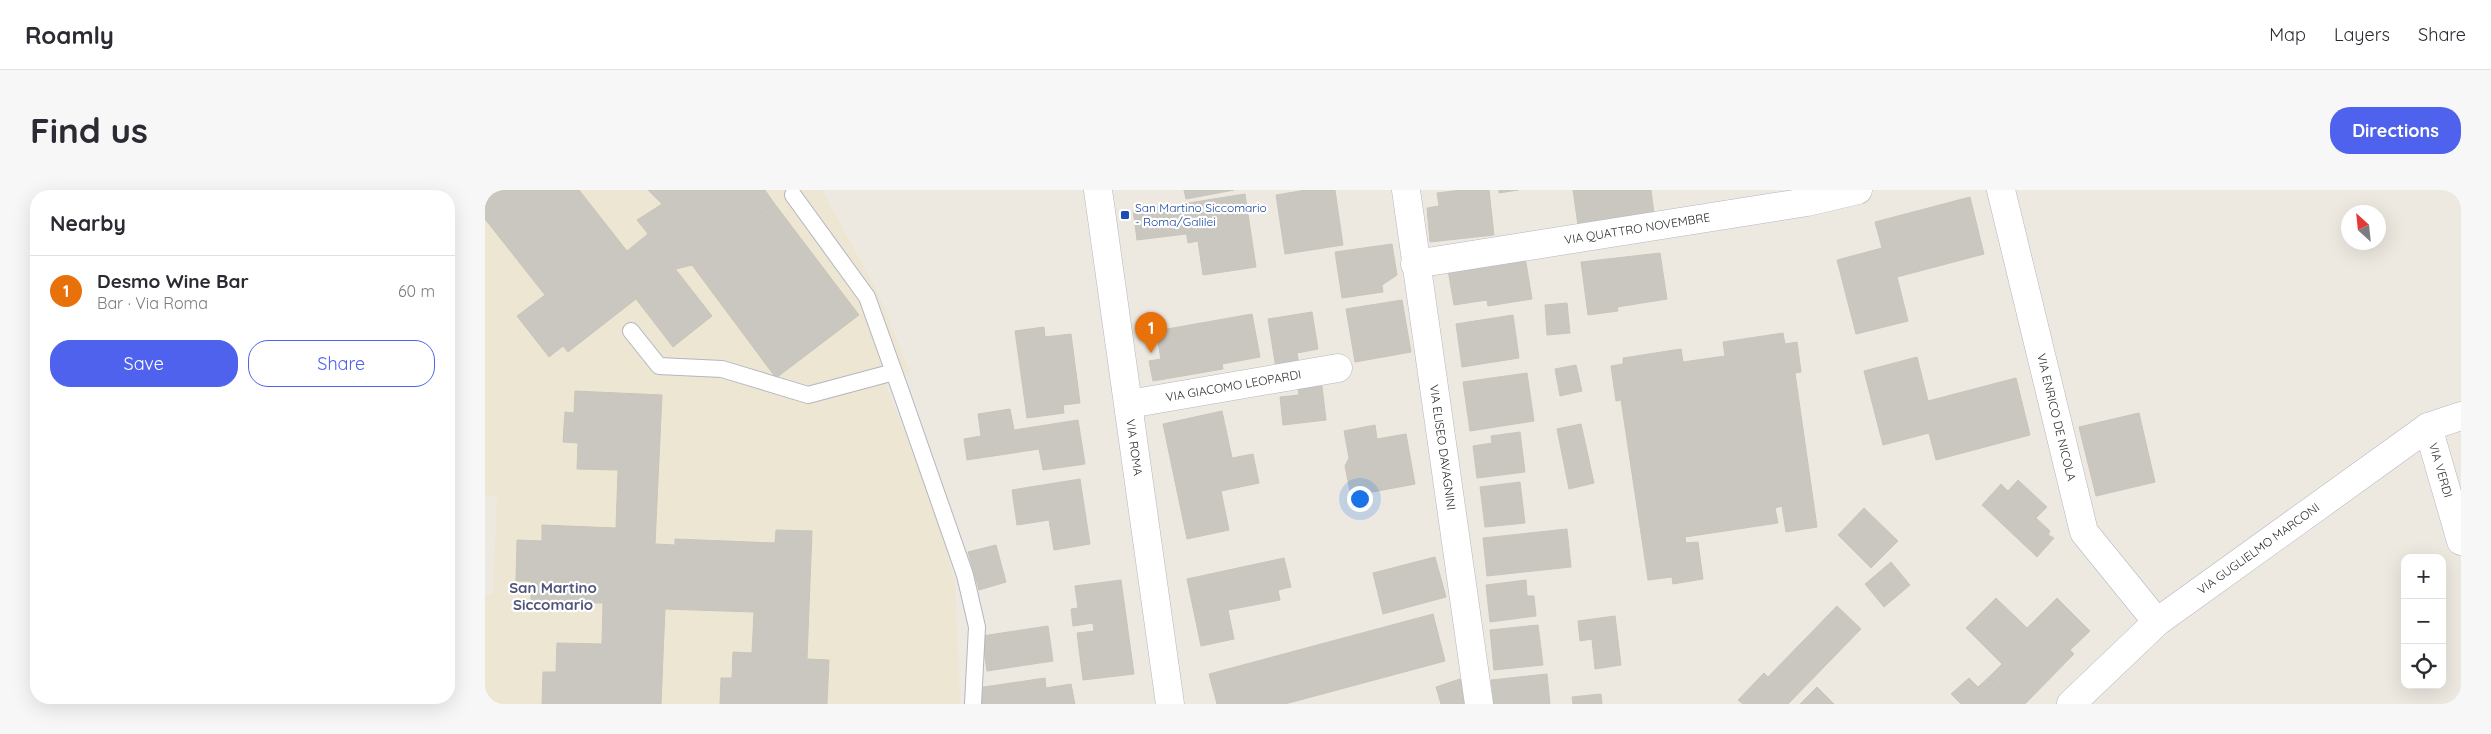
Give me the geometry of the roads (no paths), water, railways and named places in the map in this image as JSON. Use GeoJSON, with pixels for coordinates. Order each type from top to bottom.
{"type":"FeatureCollection","features":[{"type":"Feature","properties":{"kind":"street","name":"VIA ROMA"},"geometry":{"type":"LineString","coordinates":[[1098,190],[1170,704]]}},
{"type":"Feature","properties":{"kind":"street","name":"VIA ELISEO DAVAGNINI"},"geometry":{"type":"LineString","coordinates":[[1406,190],[1479,704]]}},
{"type":"Feature","properties":{"kind":"street","name":"VIA QUATTRO NOVEMBRE"},"geometry":{"type":"LineString","coordinates":[[1415,264],[1807,202],[1858,190]]}},
{"type":"Feature","properties":{"kind":"street","name":"VIA ENRICO DE NICOLA"},"geometry":{"type":"LineString","coordinates":[[2001,190],[2084,532],[2157,622]]}},
{"type":"Feature","properties":{"kind":"street","name":"VIA GIACOMO LEOPARDI"},"geometry":{"type":"LineString","coordinates":[[1129,404],[1337,368]]}},
{"type":"Feature","properties":{"kind":"street","name":"VIA GUGLIELMO MARCONI"},"geometry":{"type":"LineString","coordinates":[[2071,704],[2157,622],[2428,427],[2461,416]]}},
{"type":"Feature","properties":{"kind":"street","name":"VIA VERDI"},"geometry":{"type":"LineString","coordinates":[[2428,427],[2461,541]]}},
{"type":"Feature","properties":{"kind":"lane"},"geometry":{"type":"LineString","coordinates":[[793,195],[867,297],[894,372],[965,574],[977,627],[973,704]]}},
{"type":"Feature","properties":{"kind":"lane"},"geometry":{"type":"LineString","coordinates":[[631,331],[659,366],[722,369],[808,395],[894,372]]}},
{"type":"Feature","properties":{"kind":"place","name":"San Martino Siccomario - Roma/Galilei"},"geometry":{"type":"Point","coordinates":[1125,215]}},
{"type":"Feature","properties":{"kind":"place","name":"Desmo Wine Bar"},"geometry":{"type":"Point","coordinates":[1151,353]}},
{"type":"Feature","properties":{"kind":"district","name":"San Martino Siccomario"},"geometry":{"type":"Point","coordinates":[553,596]}}]}
